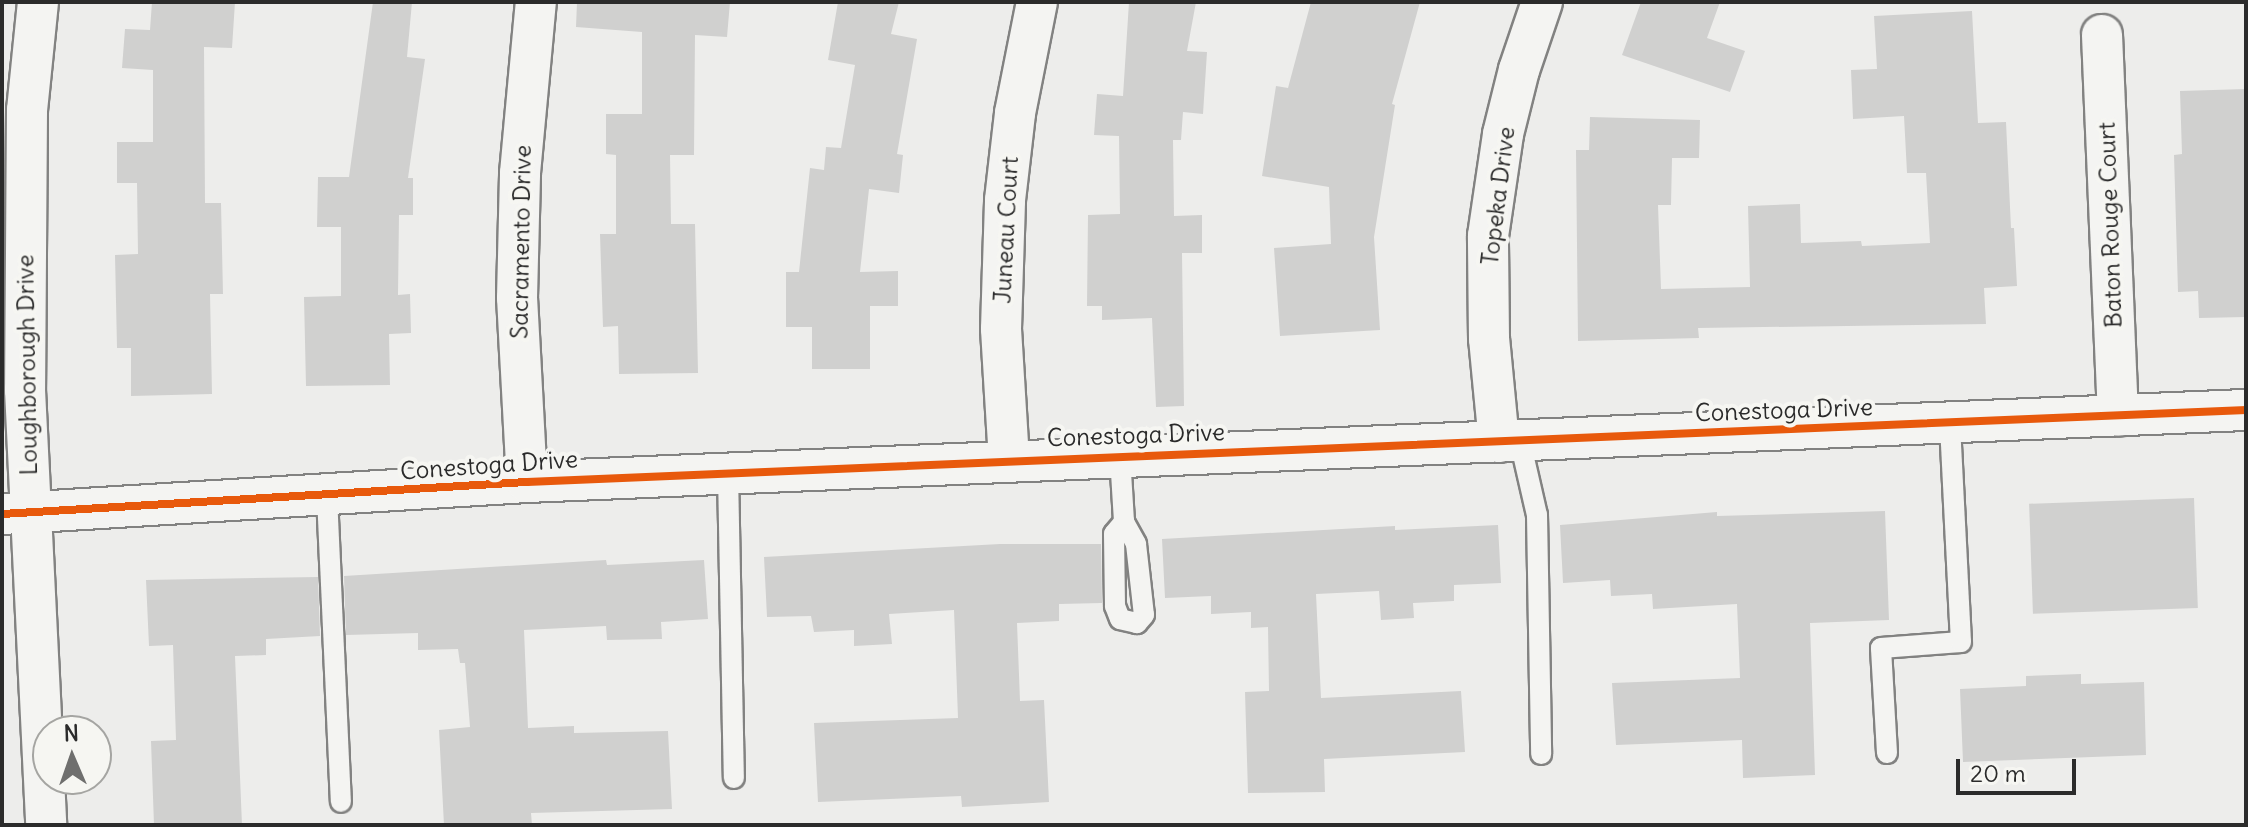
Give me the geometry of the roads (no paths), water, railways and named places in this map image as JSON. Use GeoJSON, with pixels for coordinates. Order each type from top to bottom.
{"type":"FeatureCollection","features":[{"type":"Feature","properties":{"kind":"street","name":"Sacramento Drive"},"geometry":{"type":"LineString","coordinates":[[527,482],[517,298],[520,173],[536,2]]}},
{"type":"Feature","properties":{"kind":"street","name":"Juneau Court"},"geometry":{"type":"LineString","coordinates":[[1009,460],[1001,329],[1005,200],[1015,113],[1037,2]]}},
{"type":"Feature","properties":{"kind":"street","name":"Topeka Drive"},"geometry":{"type":"LineString","coordinates":[[1510,441],[1489,339],[1488,236],[1503,134],[1519,70],[1542,2]]}},
{"type":"Feature","properties":{"kind":"street","name":"Loughborough Drive"},"geometry":{"type":"LineString","coordinates":[[24,27],[27,110],[25,390],[16,513],[46,825]]}},
{"type":"Feature","properties":{"kind":"street","name":"Baton Rouge Court"},"geometry":{"type":"LineString","coordinates":[[2102,35],[2118,416]]}},
{"type":"Feature","properties":{"kind":"street","name":"Conestoga Drive"},"geometry":{"type":"LineString","coordinates":[[16,513],[527,482],[2246,410]]}},
{"type":"Feature","properties":{"kind":"lane"},"geometry":{"type":"LineString","coordinates":[[1887,753],[1881,648],[1961,642],[1950,423]]}},
{"type":"Feature","properties":{"kind":"lane"},"geometry":{"type":"LineString","coordinates":[[1510,441],[1537,515],[1541,754]]}},
{"type":"Feature","properties":{"kind":"lane"},"geometry":{"type":"LineString","coordinates":[[1120,456],[1124,522]]}},
{"type":"Feature","properties":{"kind":"lane"},"geometry":{"type":"LineString","coordinates":[[728,473],[734,778]]}},
{"type":"Feature","properties":{"kind":"lane"},"geometry":{"type":"LineString","coordinates":[[327,496],[341,802]]}}]}
